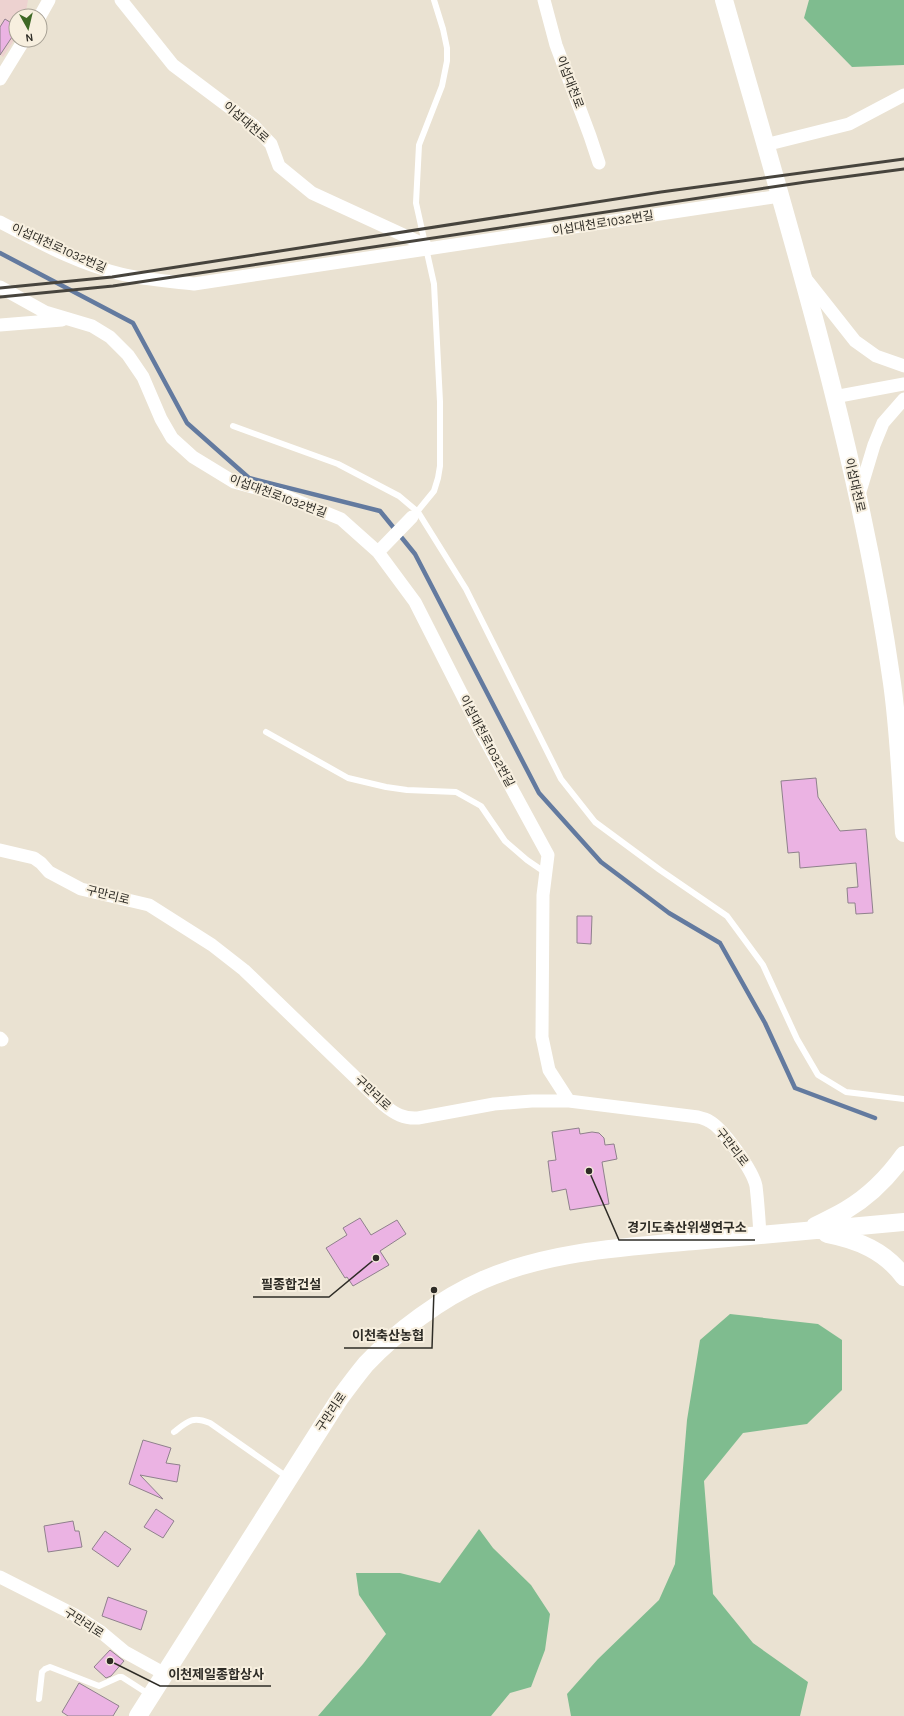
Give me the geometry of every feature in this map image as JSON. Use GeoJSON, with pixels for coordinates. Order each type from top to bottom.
{"type":"FeatureCollection","features":[{"type":"Feature","properties":{"kind":"street","name":"이섭대천로"},"geometry":{"type":"LineString","coordinates":[[121,0],[173,65],[253,126],[271,144],[279,166],[300,184],[312,193],[426,247]]}},
{"type":"Feature","properties":{"kind":"street","name":"이섭대천로"},"geometry":{"type":"LineString","coordinates":[[544,0],[556,45],[599,163]]}},
{"type":"Feature","properties":{"kind":"street","name":"이섭대천로"},"geometry":{"type":"LineString","coordinates":[[724,0],[802,274],[834,397],[858,498],[883,624],[892,686],[904,833]]}},
{"type":"Feature","properties":{"kind":"street"},"geometry":{"type":"LineString","coordinates":[[0,79],[19,48]]}},
{"type":"Feature","properties":{"kind":"street"},"geometry":{"type":"LineString","coordinates":[[766,145],[849,124],[904,95]]}},
{"type":"Feature","properties":{"kind":"street","name":"이섭대천로1032번길"},"geometry":{"type":"LineString","coordinates":[[0,222],[46,245],[95,266],[121,274],[194,284],[426,247],[780,196]]}},
{"type":"Feature","properties":{"kind":"street"},"geometry":{"type":"LineString","coordinates":[[802,274],[855,341],[876,356],[904,366]]}},
{"type":"Feature","properties":{"kind":"street","name":"이섭대천로1032번길"},"geometry":{"type":"LineString","coordinates":[[0,287],[45,312],[92,326],[110,337],[128,355],[143,377],[161,419],[172,438],[193,457],[234,482],[285,496],[341,519],[378,552],[415,602],[481,732],[546,848],[548,856],[543,895],[542,1037],[549,1070],[569,1101]]}},
{"type":"Feature","properties":{"kind":"street"},"geometry":{"type":"LineString","coordinates":[[0,325],[70,320]]}},
{"type":"Feature","properties":{"kind":"street"},"geometry":{"type":"LineString","coordinates":[[834,397],[904,384]]}},
{"type":"Feature","properties":{"kind":"street"},"geometry":{"type":"LineString","coordinates":[[858,498],[874,445],[883,423],[904,399]]}},
{"type":"Feature","properties":{"kind":"street"},"geometry":{"type":"LineString","coordinates":[[382,548],[415,514]]}},
{"type":"Feature","properties":{"kind":"street","name":"구만리로"},"geometry":{"type":"LineString","coordinates":[[0,850],[34,858],[49,872],[81,889],[149,905],[212,944],[244,970],[384,1105],[400,1116],[414,1119],[494,1104],[532,1101],[569,1101],[698,1117],[710,1121],[719,1128],[752,1174],[756,1185],[760,1235]]}},
{"type":"Feature","properties":{"kind":"street"},"geometry":{"type":"LineString","coordinates":[[807,1231],[846,1210],[874,1188],[896,1166],[904,1155]]}},
{"type":"Feature","properties":{"kind":"street","name":"구만리로"},"geometry":{"type":"LineString","coordinates":[[138,1716],[340,1398],[366,1365],[403,1331],[439,1304],[483,1280],[527,1264],[579,1253],[648,1245],[904,1222]]}},
{"type":"Feature","properties":{"kind":"street"},"geometry":{"type":"LineString","coordinates":[[807,1231],[851,1239],[880,1253],[898,1269],[904,1277]]}},
{"type":"Feature","properties":{"kind":"street","name":"구만리로"},"geometry":{"type":"LineString","coordinates":[[0,1577],[75,1615],[101,1632],[125,1652],[165,1674]]}},
{"type":"Feature","properties":{"kind":"lane"},"geometry":{"type":"LineString","coordinates":[[415,514],[434,491],[440,466],[440,402],[434,284],[416,203],[419,145],[442,86],[447,61],[447,48],[444,29],[434,0]]}},
{"type":"Feature","properties":{"kind":"lane"},"geometry":{"type":"LineString","coordinates":[[233,426],[338,464],[399,496],[415,514],[466,589],[561,779],[595,822],[660,870],[727,916],[763,965],[797,1039],[818,1075],[846,1092],[904,1099]]}},
{"type":"Feature","properties":{"kind":"lane"},"geometry":{"type":"LineString","coordinates":[[266,732],[348,778],[386,787],[407,790],[456,792],[481,806],[505,841],[527,860],[546,873]]}},
{"type":"Feature","properties":{"kind":"lane"},"geometry":{"type":"LineString","coordinates":[[174,1432],[185,1423],[192,1420],[201,1419],[210,1423],[289,1478]]}},
{"type":"Feature","properties":{"kind":"lane"},"geometry":{"type":"LineString","coordinates":[[39,1699],[42,1672],[45,1669],[50,1668],[99,1686],[122,1677],[151,1696]]}},
{"type":"Feature","properties":{"kind":"shaded area"},"geometry":{"type":"Polygon","coordinates":[[[0,0],[28,0],[26,8],[8,8],[9,48],[3,57],[0,55],[0,0]]]}},
{"type":"Feature","properties":{"kind":"green space"},"geometry":{"type":"Polygon","coordinates":[[[809,0],[904,0],[904,65],[852,67],[804,18],[809,0]]]}},
{"type":"Feature","properties":{"kind":"green space"},"geometry":{"type":"Polygon","coordinates":[[[730,1314],[818,1324],[842,1340],[842,1390],[807,1424],[743,1433],[704,1481],[713,1594],[753,1643],[808,1682],[800,1716],[571,1716],[567,1694],[598,1659],[659,1600],[675,1564],[687,1420],[700,1340],[730,1314]]]}},
{"type":"Feature","properties":{"kind":"green space"},"geometry":{"type":"Polygon","coordinates":[[[479,1529],[493,1548],[531,1585],[550,1614],[545,1650],[531,1687],[510,1693],[491,1716],[318,1716],[363,1664],[386,1634],[359,1595],[356,1573],[400,1573],[440,1583],[479,1529]]]}},
{"type":"Feature","properties":{"kind":"building"},"geometry":{"type":"Polygon","coordinates":[[[5,19],[8,21],[8,43],[0,55],[0,27],[5,19]]]}},
{"type":"Feature","properties":{"kind":"building"},"geometry":{"type":"Polygon","coordinates":[[[816,778],[818,797],[840,831],[866,829],[873,913],[856,914],[855,903],[848,903],[847,888],[858,887],[856,863],[800,868],[799,852],[788,853],[781,781],[816,778]]]}},
{"type":"Feature","properties":{"kind":"building"},"geometry":{"type":"Polygon","coordinates":[[[577,916],[592,916],[591,944],[577,943],[577,916]]]}},
{"type":"Feature","properties":{"kind":"building"},"geometry":{"type":"Polygon","coordinates":[[[579,1128],[580,1134],[592,1132],[599,1133],[604,1138],[605,1145],[614,1144],[617,1159],[602,1162],[609,1204],[570,1210],[566,1189],[552,1192],[548,1161],[556,1160],[552,1132],[579,1128]]]}},
{"type":"Feature","properties":{"kind":"building"},"geometry":{"type":"Polygon","coordinates":[[[360,1218],[371,1235],[397,1220],[406,1234],[380,1251],[389,1265],[353,1286],[347,1277],[345,1278],[326,1248],[347,1235],[343,1228],[360,1218]]]}},
{"type":"Feature","properties":{"kind":"building"},"geometry":{"type":"Polygon","coordinates":[[[143,1440],[171,1448],[166,1463],[180,1465],[177,1482],[140,1475],[163,1499],[129,1484],[143,1440]]]}},
{"type":"Feature","properties":{"kind":"building"},"geometry":{"type":"Polygon","coordinates":[[[156,1509],[174,1521],[163,1538],[144,1527],[156,1509]]]}},
{"type":"Feature","properties":{"kind":"building"},"geometry":{"type":"Polygon","coordinates":[[[73,1521],[75,1531],[79,1531],[82,1547],[48,1552],[44,1526],[73,1521]]]}},
{"type":"Feature","properties":{"kind":"building"},"geometry":{"type":"Polygon","coordinates":[[[105,1531],[131,1549],[118,1567],[92,1549],[105,1531]]]}},
{"type":"Feature","properties":{"kind":"building"},"geometry":{"type":"Polygon","coordinates":[[[108,1597],[147,1611],[141,1630],[102,1616],[108,1597]]]}},
{"type":"Feature","properties":{"kind":"building"},"geometry":{"type":"Polygon","coordinates":[[[110,1650],[124,1661],[111,1676],[106,1678],[94,1667],[110,1650]]]}},
{"type":"Feature","properties":{"kind":"building"},"geometry":{"type":"Polygon","coordinates":[[[79,1683],[119,1706],[113,1716],[68,1716],[62,1712],[79,1683]]]}},
{"type":"Feature","properties":{"kind":"waterway"},"geometry":{"type":"LineString","coordinates":[[0,253],[133,323],[187,423],[249,478],[380,511],[415,554],[539,793],[601,862],[669,913],[720,943],[765,1023],[795,1088],[875,1118]]}},
{"type":"Feature","properties":{"kind":"railway"},"geometry":{"type":"LineString","coordinates":[[0,288],[112,277],[661,192],[904,159]]}},
{"type":"Feature","properties":{"kind":"railway"},"geometry":{"type":"LineString","coordinates":[[0,297],[113,286],[806,182],[904,169]]}},
{"type":"Feature","properties":{"kind":"place","name":"경기도축산위생연구소"},"geometry":{"type":"Point","coordinates":[589,1171]}},
{"type":"Feature","properties":{"kind":"place","name":"필종합건설"},"geometry":{"type":"Point","coordinates":[376,1258]}},
{"type":"Feature","properties":{"kind":"place","name":"이천축산농협"},"geometry":{"type":"Point","coordinates":[434,1290]}},
{"type":"Feature","properties":{"kind":"place","name":"이천제일종합상사"},"geometry":{"type":"Point","coordinates":[110,1661]}}]}
